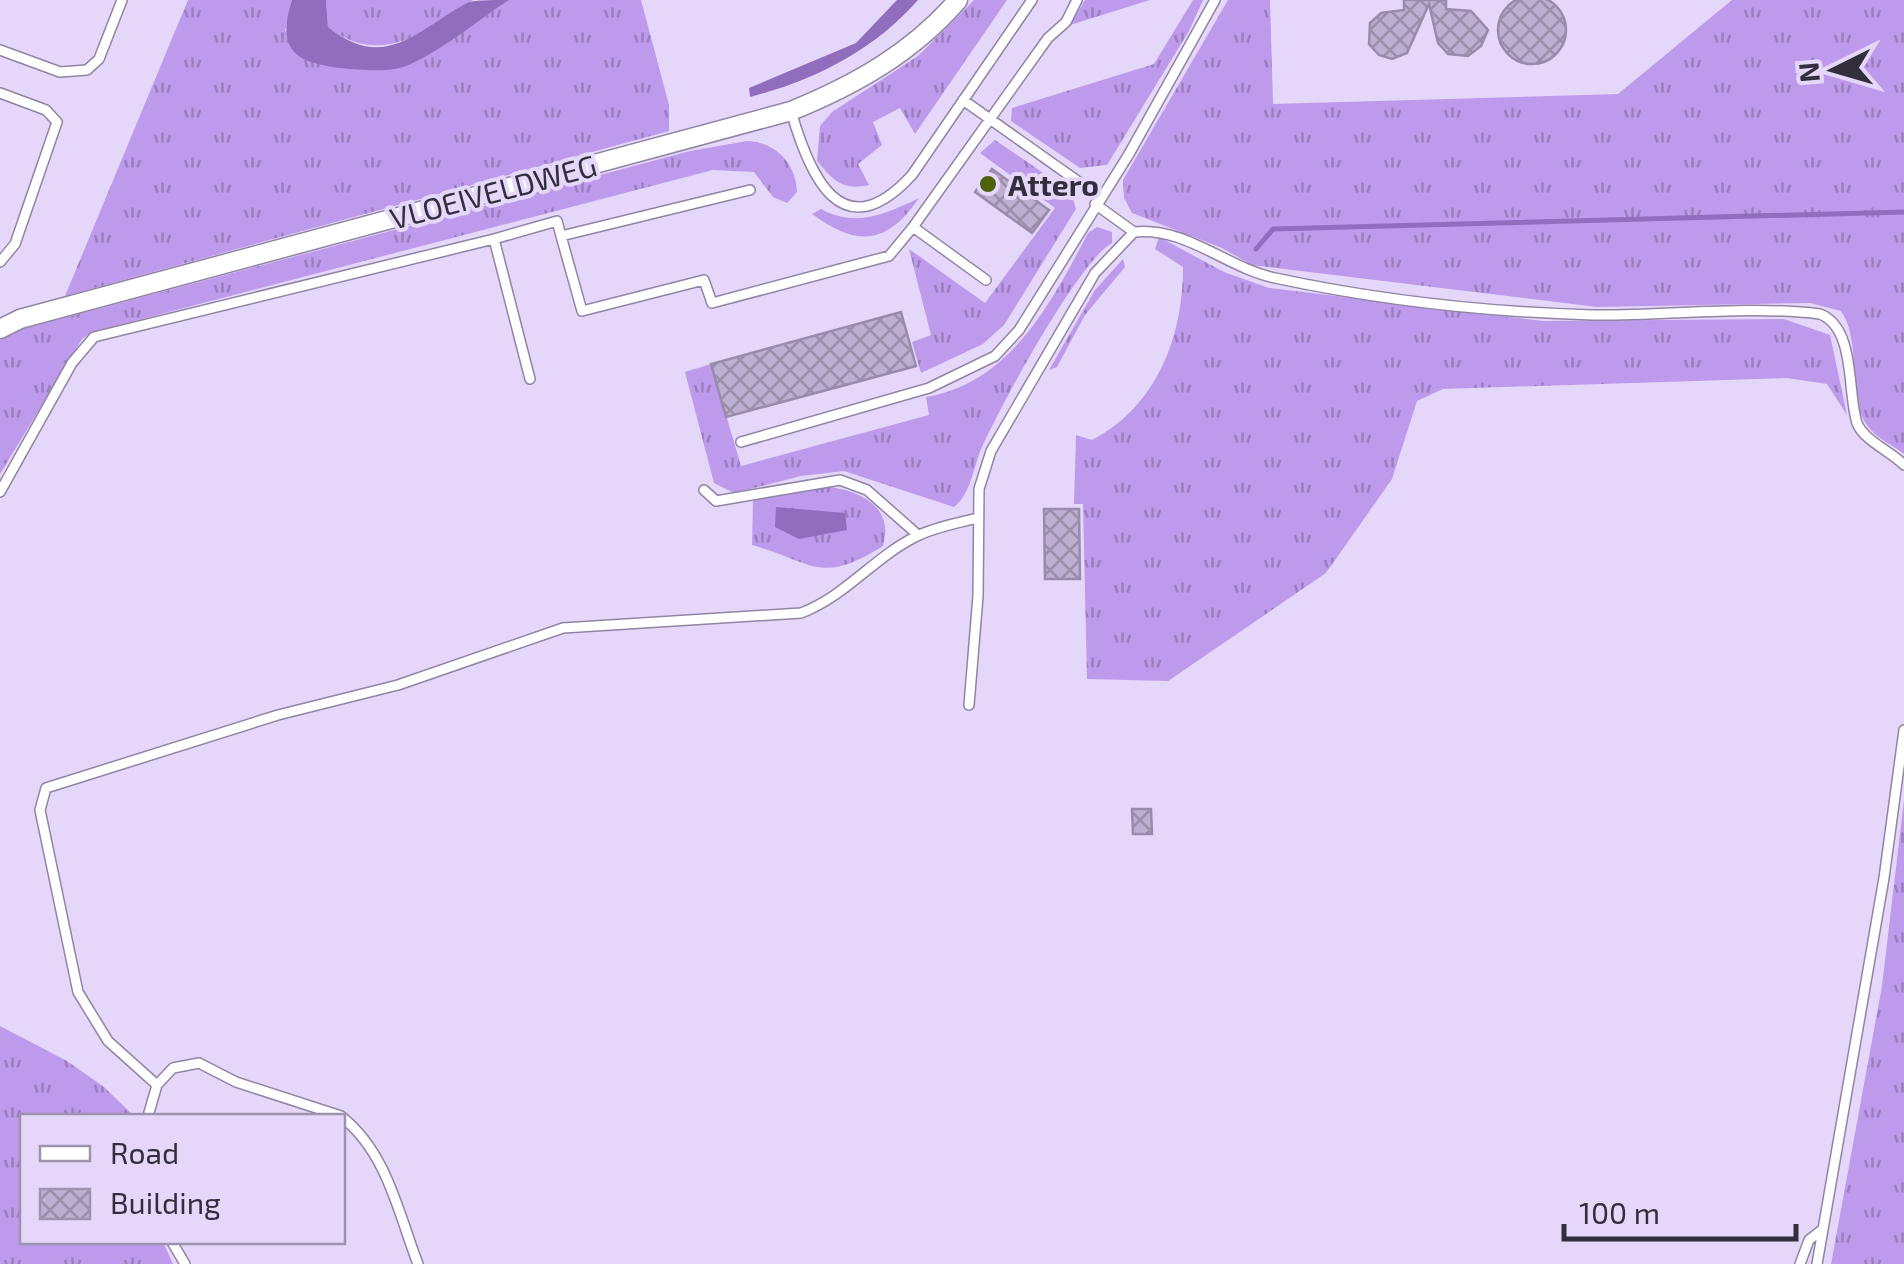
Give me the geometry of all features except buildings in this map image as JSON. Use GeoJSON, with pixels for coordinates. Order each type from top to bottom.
{"type":"FeatureCollection","features":[{"type":"Feature","properties":{"kind":"street","name":"VLOEIVELDWEG"},"geometry":{"type":"LineString","coordinates":[[0,329],[33,316],[791,111],[846,88],[896,58],[958,0]]}},
{"type":"Feature","properties":{"kind":"lane"},"geometry":{"type":"LineString","coordinates":[[0,50],[60,72],[87,70],[99,58],[122,0]]}},
{"type":"Feature","properties":{"kind":"lane"},"geometry":{"type":"LineString","coordinates":[[791,111],[804,156],[822,190],[832,199],[861,204],[896,192],[1032,0]]}},
{"type":"Feature","properties":{"kind":"lane"},"geometry":{"type":"LineString","coordinates":[[0,492],[72,363],[94,337],[557,220],[582,311],[704,280],[712,303],[889,256],[1048,38],[1066,22],[1077,0]]}},
{"type":"Feature","properties":{"kind":"lane"},"geometry":{"type":"LineString","coordinates":[[741,442],[929,388],[996,356],[1019,330],[1170,88],[1216,0]]}},
{"type":"Feature","properties":{"kind":"lane"},"geometry":{"type":"LineString","coordinates":[[0,93],[46,110],[56,122],[15,244],[0,262]]}},
{"type":"Feature","properties":{"kind":"lane"},"geometry":{"type":"LineString","coordinates":[[963,100],[1098,200],[1134,232],[1154,230],[1212,252],[1236,268],[1274,278],[1379,296],[1589,315],[1820,314],[1831,318],[1840,332],[1858,428],[1904,465]]}},
{"type":"Feature","properties":{"kind":"lane"},"geometry":{"type":"LineString","coordinates":[[561,236],[750,190]]}},
{"type":"Feature","properties":{"kind":"lane"},"geometry":{"type":"LineString","coordinates":[[913,227],[986,280]]}},
{"type":"Feature","properties":{"kind":"lane"},"geometry":{"type":"LineString","coordinates":[[970,705],[978,596],[977,518],[991,451],[1039,362],[1095,274],[1129,242],[1134,232]]}},
{"type":"Feature","properties":{"kind":"lane"},"geometry":{"type":"LineString","coordinates":[[494,239],[530,378]]}},
{"type":"Feature","properties":{"kind":"lane"},"geometry":{"type":"LineString","coordinates":[[704,490],[716,501],[840,480],[867,490],[918,535]]}},
{"type":"Feature","properties":{"kind":"lane"},"geometry":{"type":"LineString","coordinates":[[158,1084],[108,1042],[78,992],[40,810],[46,788],[278,714],[398,685],[563,628],[801,613],[831,602],[860,574],[918,535],[977,518]]}},
{"type":"Feature","properties":{"kind":"lane"},"geometry":{"type":"LineString","coordinates":[[1817,1264],[1884,878],[1904,730]]}},
{"type":"Feature","properties":{"kind":"lane"},"geometry":{"type":"LineString","coordinates":[[149,1114],[158,1084],[173,1068],[198,1063],[236,1082],[333,1114]]}},
{"type":"Feature","properties":{"kind":"lane"},"geometry":{"type":"LineString","coordinates":[[345,1120],[366,1138],[380,1164],[418,1264]]}},
{"type":"Feature","properties":{"kind":"lane"},"geometry":{"type":"LineString","coordinates":[[1800,1264],[1809,1240],[1824,1229]]}},
{"type":"Feature","properties":{"kind":"green space"},"geometry":{"type":"Polygon","coordinates":[[[188,0],[292,0],[285,31],[414,62],[509,0],[641,0],[669,105],[669,131],[65,296],[188,0]]]}},
{"type":"Feature","properties":{"kind":"green space"},"geometry":{"type":"Polygon","coordinates":[[[326,0],[473,0],[403,41],[366,45],[328,27],[326,0]]]}},
{"type":"Feature","properties":{"kind":"green space"},"geometry":{"type":"Polygon","coordinates":[[[974,0],[1007,0],[915,134],[900,108],[873,122],[882,145],[858,164],[869,185],[845,185],[833,179],[817,161],[820,126],[832,112],[918,56],[974,0]]]}},
{"type":"Feature","properties":{"kind":"green space"},"geometry":{"type":"Polygon","coordinates":[[[1085,0],[1150,0],[1070,25],[1085,0]]]}},
{"type":"Feature","properties":{"kind":"green space"},"geometry":{"type":"Polygon","coordinates":[[[1193,0],[1203,0],[1189,31],[1107,165],[1080,168],[1011,121],[1012,108],[1154,64],[1193,0]]]}},
{"type":"Feature","properties":{"kind":"green space"},"geometry":{"type":"Polygon","coordinates":[[[1228,0],[1270,0],[1273,104],[1618,94],[1732,0],[1904,0],[1904,454],[1875,434],[1863,419],[1848,324],[1841,311],[1810,303],[1597,307],[1252,265],[1222,248],[1132,213],[1124,198],[1123,180],[1228,0]]]}},
{"type":"Feature","properties":{"kind":"green space"},"geometry":{"type":"Polygon","coordinates":[[[995,140],[1071,192],[1076,209],[1004,325],[983,344],[921,373],[912,342],[931,335],[909,249],[985,303],[1055,208],[980,153],[995,140]]]}},
{"type":"Feature","properties":{"kind":"green space"},"geometry":{"type":"Polygon","coordinates":[[[747,141],[766,145],[788,163],[797,192],[787,203],[773,197],[754,172],[713,170],[92,332],[82,339],[0,474],[0,340],[23,329],[690,151],[747,141]]]}},
{"type":"Feature","properties":{"kind":"green space"},"geometry":{"type":"Polygon","coordinates":[[[919,198],[895,225],[870,236],[843,232],[812,214],[821,209],[846,218],[871,217],[919,198]]]}},
{"type":"Feature","properties":{"kind":"green space"},"geometry":{"type":"Polygon","coordinates":[[[1097,227],[1112,232],[1112,243],[1098,255],[1061,304],[992,426],[965,494],[954,507],[844,471],[801,476],[734,493],[714,483],[685,372],[711,364],[741,466],[929,415],[926,397],[956,389],[982,375],[1025,336],[1088,233],[1097,227]]]}},
{"type":"Feature","properties":{"kind":"green space"},"geometry":{"type":"Polygon","coordinates":[[[1159,237],[1224,272],[1269,288],[1543,321],[1784,319],[1830,335],[1847,415],[1827,384],[1787,378],[1443,389],[1417,401],[1392,479],[1326,573],[1168,681],[1087,679],[1083,504],[1074,504],[1076,435],[1092,440],[1115,426],[1134,408],[1162,367],[1178,319],[1183,267],[1155,249],[1159,237]]]}},
{"type":"Feature","properties":{"kind":"green space"},"geometry":{"type":"Polygon","coordinates":[[[1123,259],[1125,267],[1085,315],[1057,367],[1049,370],[1095,290],[1123,259]]]}},
{"type":"Feature","properties":{"kind":"green space"},"geometry":{"type":"Polygon","coordinates":[[[821,486],[870,501],[883,519],[883,546],[830,568],[816,567],[752,545],[753,500],[821,486]]]}},
{"type":"Feature","properties":{"kind":"green space"},"geometry":{"type":"Polygon","coordinates":[[[1904,800],[1904,1264],[1831,1264],[1882,986],[1904,800]]]}},
{"type":"Feature","properties":{"kind":"green space"},"geometry":{"type":"Polygon","coordinates":[[[0,1026],[67,1061],[104,1087],[132,1114],[20,1114],[20,1244],[164,1244],[173,1264],[0,1264],[0,1026]]]}},
{"type":"Feature","properties":{"kind":"shaded area"},"geometry":{"type":"Polygon","coordinates":[[[292,0],[326,0],[328,27],[367,47],[385,47],[418,34],[469,2],[509,0],[424,58],[403,67],[381,70],[318,64],[296,54],[287,34],[292,0]]]}},
{"type":"Feature","properties":{"kind":"shaded area"},"geometry":{"type":"Polygon","coordinates":[[[897,0],[918,0],[862,49],[797,82],[750,97],[749,88],[856,43],[897,0]]]}},
{"type":"Feature","properties":{"kind":"shaded area"},"geometry":{"type":"Polygon","coordinates":[[[776,507],[845,513],[847,530],[799,539],[775,527],[776,507]]]}},
{"type":"Feature","properties":{"kind":"waterway"},"geometry":{"type":"LineString","coordinates":[[1256,249],[1273,229],[1904,212]]}},
{"type":"Feature","properties":{"kind":"place","name":"Attero"},"geometry":{"type":"Point","coordinates":[988,184]}}]}
